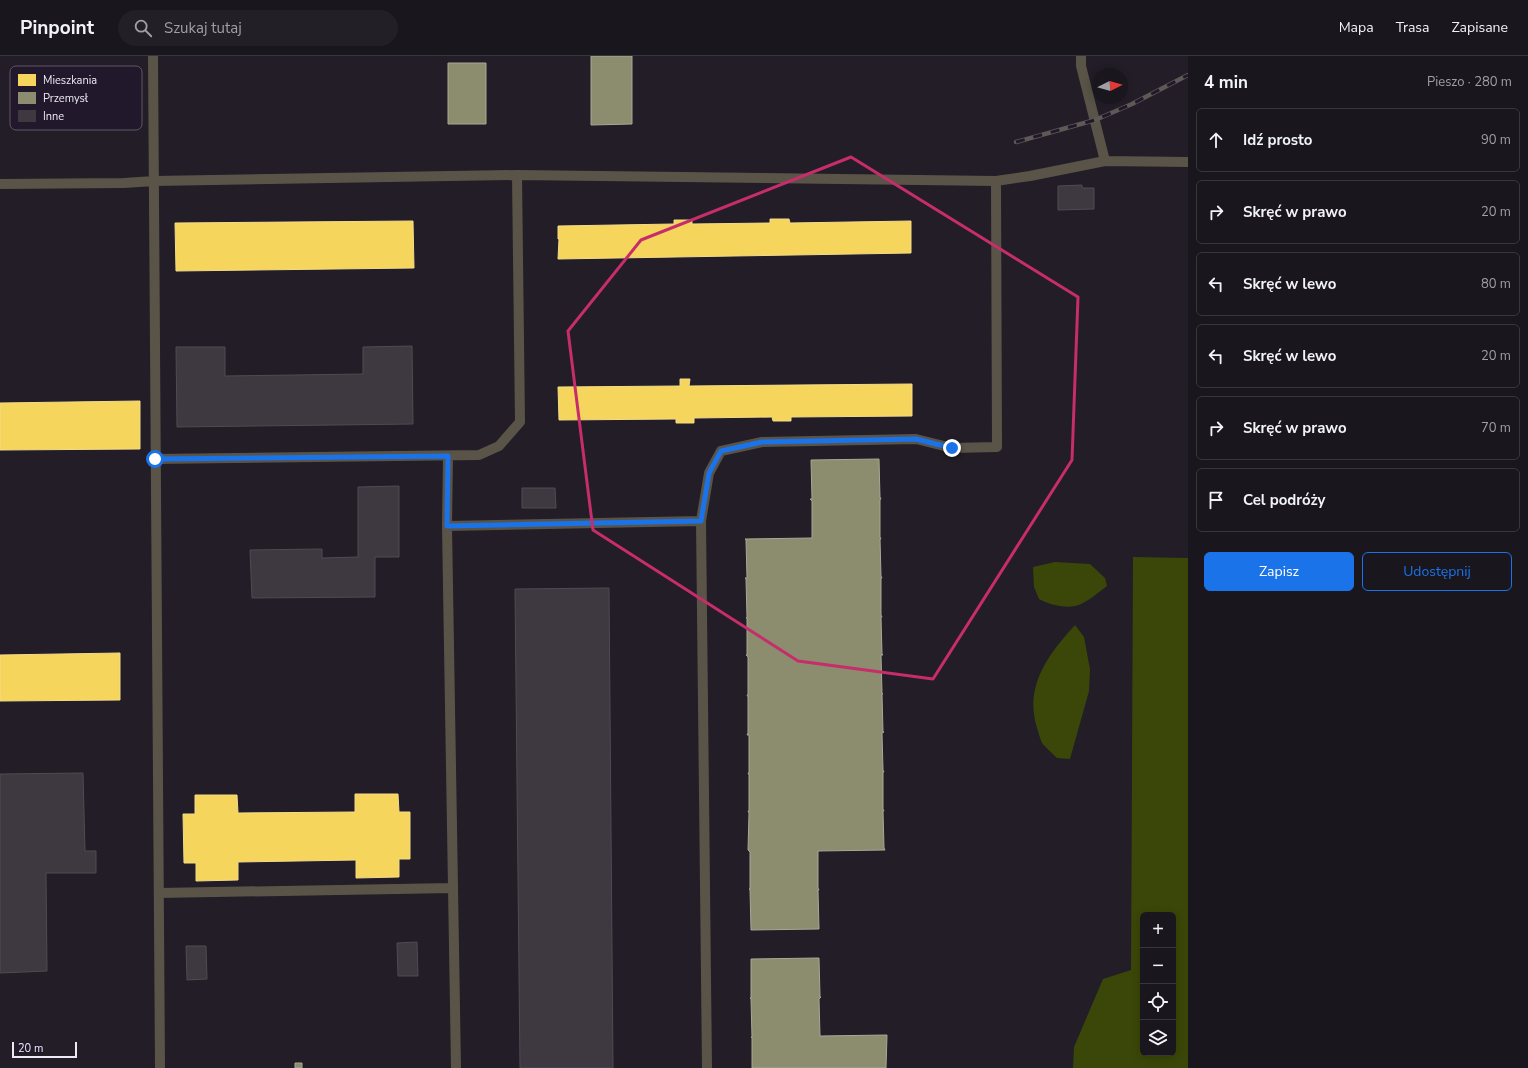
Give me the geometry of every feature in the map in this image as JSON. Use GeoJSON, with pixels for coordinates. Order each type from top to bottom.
{"type":"FeatureCollection","features":[{"type":"Feature","properties":{"kind":"lane"},"geometry":{"type":"LineString","coordinates":[[153,56],[160,1068]]}},
{"type":"Feature","properties":{"kind":"lane"},"geometry":{"type":"LineString","coordinates":[[1082,56],[1082,66],[1105,161]]}},
{"type":"Feature","properties":{"kind":"lane"},"geometry":{"type":"LineString","coordinates":[[0,184],[517,175],[996,181],[1030,176],[1105,161],[1188,162]]}},
{"type":"Feature","properties":{"kind":"lane"},"geometry":{"type":"LineString","coordinates":[[155,459],[479,456],[499,446],[520,422],[517,175]]}},
{"type":"Feature","properties":{"kind":"lane"},"geometry":{"type":"LineString","coordinates":[[707,1068],[701,521],[709,473],[721,451],[762,442],[916,439],[952,448],[997,447],[996,181]]}},
{"type":"Feature","properties":{"kind":"lane"},"geometry":{"type":"LineString","coordinates":[[448,456],[447,526],[456,1068]]}},
{"type":"Feature","properties":{"kind":"lane"},"geometry":{"type":"LineString","coordinates":[[447,526],[701,521]]}},
{"type":"Feature","properties":{"kind":"lane"},"geometry":{"type":"LineString","coordinates":[[159,893],[453,888]]}},
{"type":"Feature","properties":{"kind":"highlighted area"},"geometry":{"type":"Polygon","coordinates":[[[851,157],[1078,297],[1072,460],[933,679],[798,661],[593,530],[568,331],[641,240],[851,157]]]}},
{"type":"Feature","properties":{"kind":"green space"},"geometry":{"type":"Polygon","coordinates":[[[1133,557],[1188,558],[1188,1068],[1073,1068],[1074,1047],[1103,979],[1131,970],[1133,557]]]}},
{"type":"Feature","properties":{"kind":"green space"},"geometry":{"type":"Polygon","coordinates":[[[1055,562],[1090,564],[1105,578],[1107,586],[1088,600],[1076,606],[1065,607],[1043,601],[1039,599],[1034,587],[1033,567],[1055,562]]]}},
{"type":"Feature","properties":{"kind":"green space"},"geometry":{"type":"Polygon","coordinates":[[[1075,625],[1084,637],[1090,669],[1089,691],[1070,759],[1057,758],[1041,741],[1034,713],[1034,698],[1036,685],[1041,672],[1056,648],[1075,625]]]}},
{"type":"Feature","properties":{"kind":"building: Mieszkania"},"geometry":{"type":"Polygon","coordinates":[[[770,219],[789,219],[790,223],[911,221],[911,253],[558,259],[558,226],[674,224],[674,220],[692,220],[692,224],[770,223],[770,219]]]}},
{"type":"Feature","properties":{"kind":"building: Mieszkania"},"geometry":{"type":"Polygon","coordinates":[[[413,221],[414,268],[176,271],[175,223],[413,221]]]}},
{"type":"Feature","properties":{"kind":"building: Mieszkania"},"geometry":{"type":"Polygon","coordinates":[[[680,379],[690,379],[689,386],[912,384],[912,416],[791,417],[791,421],[773,421],[772,417],[694,418],[694,423],[676,423],[676,419],[559,420],[558,387],[680,386],[680,379]]]}},
{"type":"Feature","properties":{"kind":"building: Mieszkania"},"geometry":{"type":"Polygon","coordinates":[[[140,401],[140,449],[0,450],[0,403],[140,401]]]}},
{"type":"Feature","properties":{"kind":"building: Mieszkania"},"geometry":{"type":"Polygon","coordinates":[[[120,653],[120,700],[0,701],[0,655],[120,653]]]}},
{"type":"Feature","properties":{"kind":"building: Mieszkania"},"geometry":{"type":"Polygon","coordinates":[[[355,794],[398,794],[399,812],[410,812],[410,859],[399,859],[399,877],[356,878],[356,860],[238,862],[238,880],[196,881],[196,863],[184,863],[183,814],[195,814],[195,795],[237,795],[238,813],[355,812],[355,794]]]}},
{"type":"Feature","properties":{"kind":"building: Przemysł"},"geometry":{"type":"Polygon","coordinates":[[[591,56],[632,56],[632,124],[591,125],[591,56]]]}},
{"type":"Feature","properties":{"kind":"building: Przemysł"},"geometry":{"type":"Polygon","coordinates":[[[448,63],[486,63],[486,124],[448,124],[448,63]]]}},
{"type":"Feature","properties":{"kind":"building: Przemysł"},"geometry":{"type":"Polygon","coordinates":[[[879,459],[881,498],[881,617],[883,655],[881,655],[884,732],[882,733],[884,772],[883,811],[885,850],[818,851],[819,929],[751,930],[749,889],[750,852],[748,850],[749,735],[747,735],[748,657],[746,655],[747,617],[745,578],[747,578],[745,539],[812,538],[812,501],[810,499],[812,499],[811,460],[879,459]]]}},
{"type":"Feature","properties":{"kind":"building: Przemysł"},"geometry":{"type":"Polygon","coordinates":[[[819,958],[821,997],[819,999],[820,1036],[887,1035],[886,1068],[752,1068],[750,998],[751,959],[819,958]]]}},
{"type":"Feature","properties":{"kind":"building: Przemysł"},"geometry":{"type":"Polygon","coordinates":[[[295,1063],[302,1063],[302,1068],[295,1068],[295,1063]]]}},
{"type":"Feature","properties":{"kind":"building: Inne"},"geometry":{"type":"Polygon","coordinates":[[[1082,185],[1082,188],[1094,188],[1094,209],[1058,210],[1058,186],[1082,185]]]}},
{"type":"Feature","properties":{"kind":"building: Inne"},"geometry":{"type":"Polygon","coordinates":[[[412,346],[413,424],[177,427],[176,347],[225,347],[225,376],[363,374],[363,347],[412,346]]]}},
{"type":"Feature","properties":{"kind":"building: Inne"},"geometry":{"type":"Polygon","coordinates":[[[399,486],[399,557],[375,557],[375,597],[252,598],[250,550],[322,549],[322,558],[358,557],[358,487],[399,486]]]}},
{"type":"Feature","properties":{"kind":"building: Inne"},"geometry":{"type":"Polygon","coordinates":[[[522,488],[555,488],[556,508],[522,508],[522,488]]]}},
{"type":"Feature","properties":{"kind":"building: Inne"},"geometry":{"type":"Polygon","coordinates":[[[609,588],[613,1068],[520,1068],[515,589],[609,588]]]}},
{"type":"Feature","properties":{"kind":"building: Inne"},"geometry":{"type":"Polygon","coordinates":[[[83,773],[85,851],[96,851],[96,873],[46,873],[47,971],[0,973],[0,774],[83,773]]]}},
{"type":"Feature","properties":{"kind":"building: Inne"},"geometry":{"type":"Polygon","coordinates":[[[417,942],[418,976],[398,976],[397,943],[417,942]]]}},
{"type":"Feature","properties":{"kind":"building: Inne"},"geometry":{"type":"Polygon","coordinates":[[[186,946],[206,946],[207,979],[187,980],[186,946]]]}},
{"type":"Feature","properties":{"kind":"railway"},"geometry":{"type":"LineString","coordinates":[[1016,142],[1095,120],[1132,104],[1188,75]]}},
{"type":"Feature","properties":{"kind":"route"},"geometry":{"type":"LineString","coordinates":[[155,459],[448,456],[447,526],[701,521],[709,473],[721,451],[762,442],[916,439],[952,448]]}}]}
